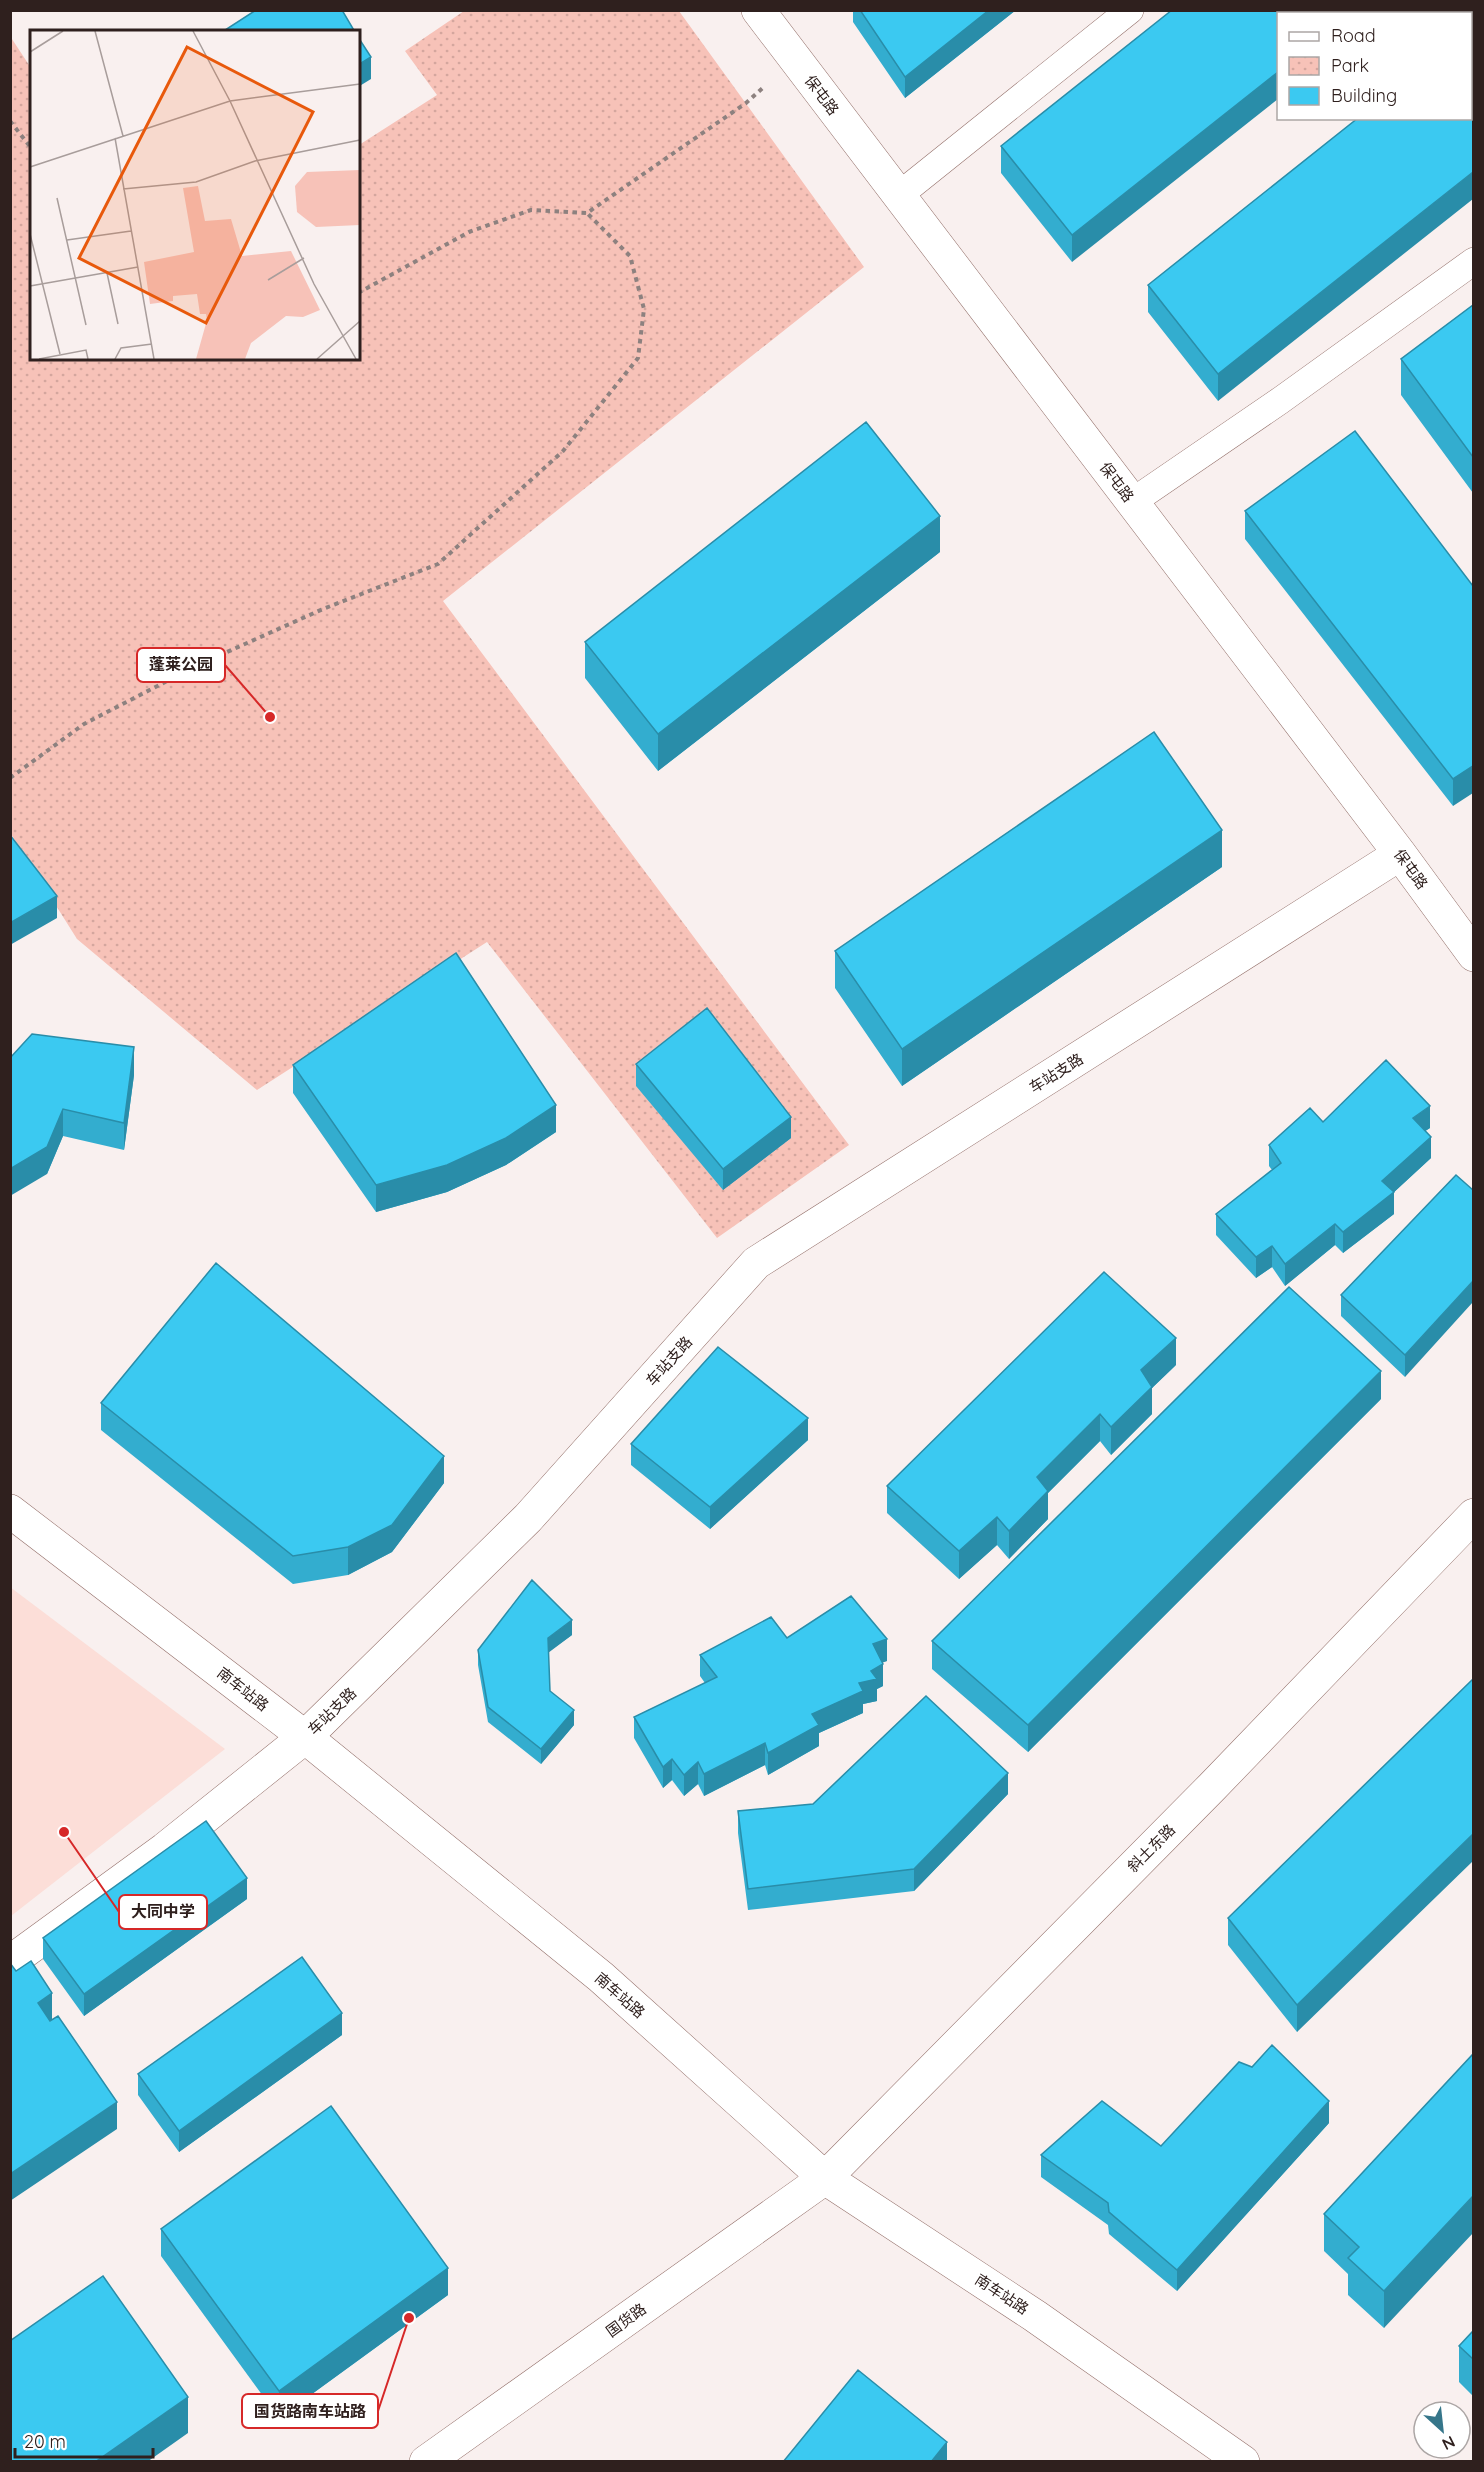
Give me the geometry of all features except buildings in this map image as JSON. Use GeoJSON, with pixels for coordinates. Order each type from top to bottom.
{"type":"FeatureCollection","features":[{"type":"Feature","properties":{"kind":"street","name":"保屯路"},"geometry":{"type":"LineString","coordinates":[[758,10],[1400,854],[1473,955]]}},
{"type":"Feature","properties":{"kind":"street","name":"车站支路"},"geometry":{"type":"LineString","coordinates":[[10,1962],[165,1849],[305,1737],[528,1518],[756,1263],[1400,854]]}},
{"type":"Feature","properties":{"kind":"street","name":"南车站路"},"geometry":{"type":"LineString","coordinates":[[10,1510],[305,1737],[601,1977],[825,2178],[1035,2316],[1243,2462]]}},
{"type":"Feature","properties":{"kind":"street","name":"斜土东路"},"geometry":{"type":"LineString","coordinates":[[825,2178],[1212,1787],[1473,1515]]}},
{"type":"Feature","properties":{"kind":"street","name":"国货路"},"geometry":{"type":"LineString","coordinates":[[426,2462],[825,2178]]}},
{"type":"Feature","properties":{"kind":"lane"},"geometry":{"type":"LineString","coordinates":[[898,195],[1130,10]]}},
{"type":"Feature","properties":{"kind":"lane"},"geometry":{"type":"LineString","coordinates":[[1132,502],[1281,400],[1473,261]]}},
{"type":"Feature","properties":{"kind":"path"},"geometry":{"type":"LineString","coordinates":[[360,292],[469,232],[531,210],[586,213],[746,103],[795,60]]}},
{"type":"Feature","properties":{"kind":"path"},"geometry":{"type":"LineString","coordinates":[[10,122],[30,147]]}},
{"type":"Feature","properties":{"kind":"path"},"geometry":{"type":"LineString","coordinates":[[10,778],[84,723],[198,665],[323,609],[438,564],[563,451],[638,358],[644,309],[630,256],[586,213]]}},
{"type":"Feature","properties":{"kind":"shaded area"},"geometry":{"type":"Polygon","coordinates":[[[10,1587],[225,1749],[11,1916],[10,1916],[10,1587]]]}},
{"type":"Feature","properties":{"kind":"green space"},"geometry":{"type":"Polygon","coordinates":[[[464,11],[679,11],[864,267],[443,601],[849,1145],[717,1238],[487,942],[257,1090],[77,939],[11,834],[10,36],[30,66],[30,360],[360,360],[360,144],[437,95],[405,51],[464,11]]]}},
{"type":"Feature","properties":{"kind":"place","name":"蓬莱公园"},"geometry":{"type":"Point","coordinates":[270,717]}},
{"type":"Feature","properties":{"kind":"place","name":"大同中学"},"geometry":{"type":"Point","coordinates":[64,1832]}},
{"type":"Feature","properties":{"kind":"place","name":"国货路南车站路"},"geometry":{"type":"Point","coordinates":[409,2318]}}]}
